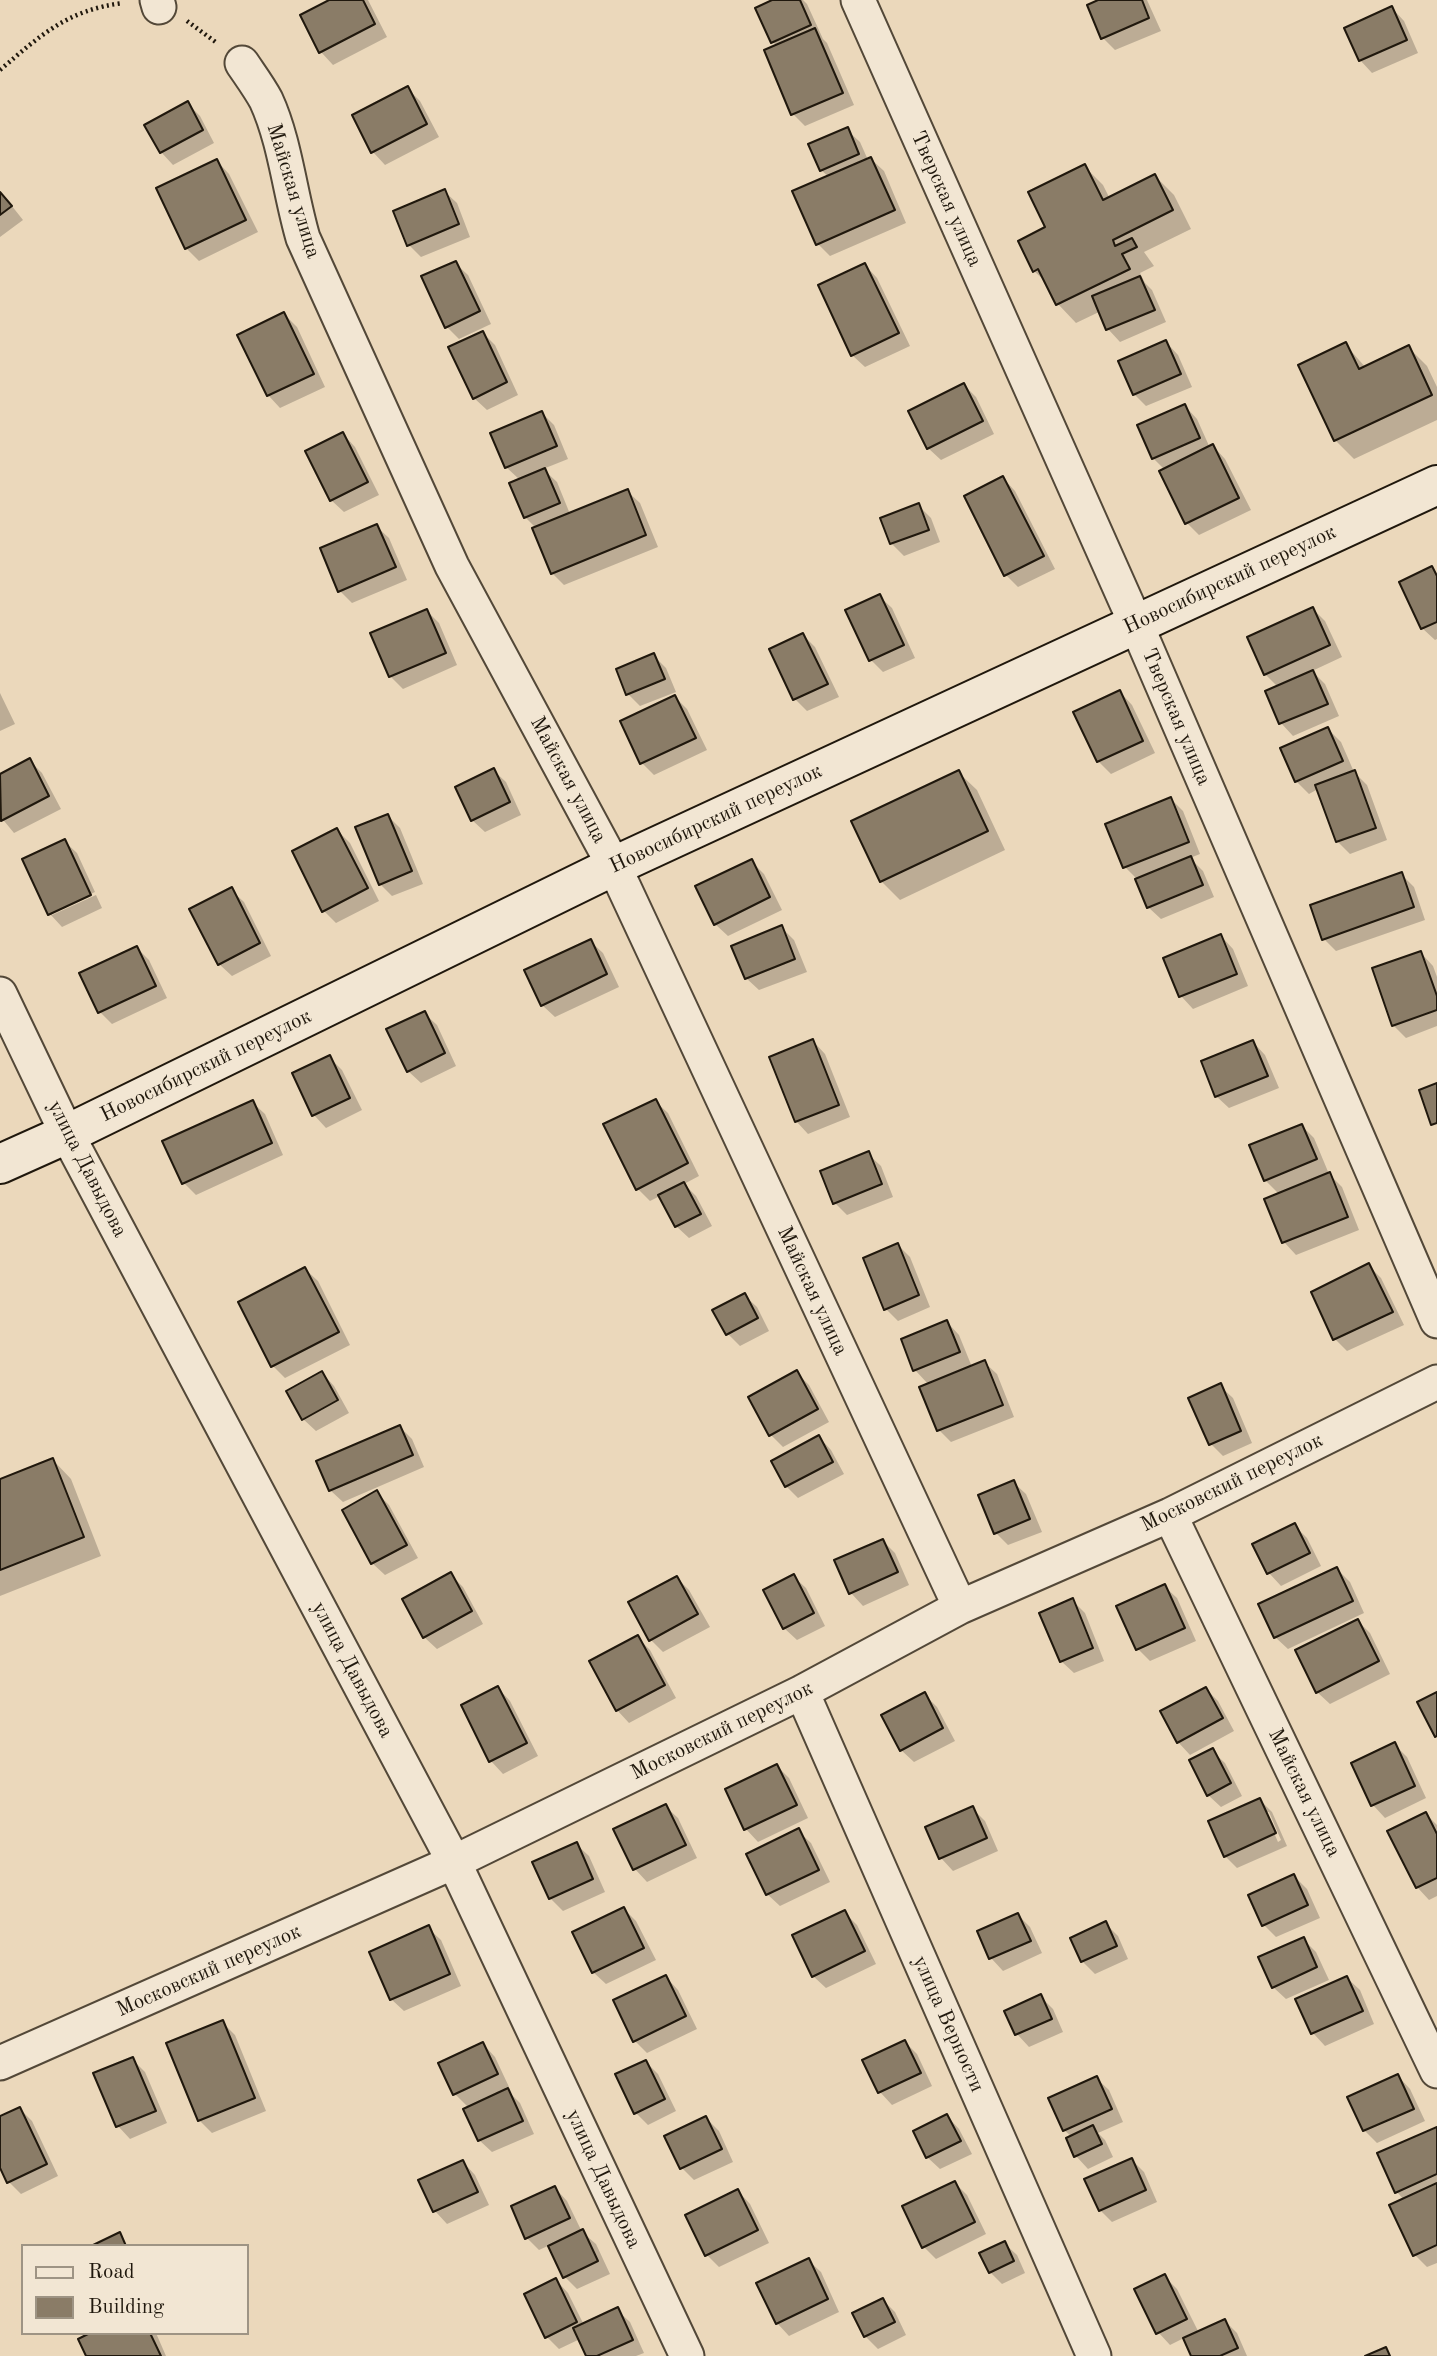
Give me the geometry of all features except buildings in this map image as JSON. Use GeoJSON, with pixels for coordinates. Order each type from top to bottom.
{"type":"FeatureCollection","features":[{"type":"Feature","properties":{"kind":"street","name":"Тверская улица"},"geometry":{"type":"LineString","coordinates":[[858,0],[1136,624],[1437,1321]]}},
{"type":"Feature","properties":{"kind":"street","name":"Майская улица"},"geometry":{"type":"LineString","coordinates":[[242,63],[266,101],[303,238],[452,566],[614,866],[960,1607]]}},
{"type":"Feature","properties":{"kind":"street","name":"Новосибирский переулок"},"geometry":{"type":"LineString","coordinates":[[0,1164],[67,1134],[614,866],[1437,485]]}},
{"type":"Feature","properties":{"kind":"street","name":"улица Давыдова"},"geometry":{"type":"LineString","coordinates":[[0,994],[67,1134],[454,1862],[687,2356]]}},
{"type":"Feature","properties":{"kind":"street","name":"Московский переулок"},"geometry":{"type":"LineString","coordinates":[[0,2063],[454,1862],[802,1692],[960,1607],[1170,1515],[1437,1382]]}},
{"type":"Feature","properties":{"kind":"street","name":"Майская улица"},"geometry":{"type":"LineString","coordinates":[[1170,1515],[1437,2071]]}},
{"type":"Feature","properties":{"kind":"street","name":"улица Верности"},"geometry":{"type":"LineString","coordinates":[[802,1692],[1094,2356]]}},
{"type":"Feature","properties":{"kind":"path"},"geometry":{"type":"LineString","coordinates":[[0,70],[46,32],[76,13],[133,1],[158,4],[185,20],[242,63]]}}]}
